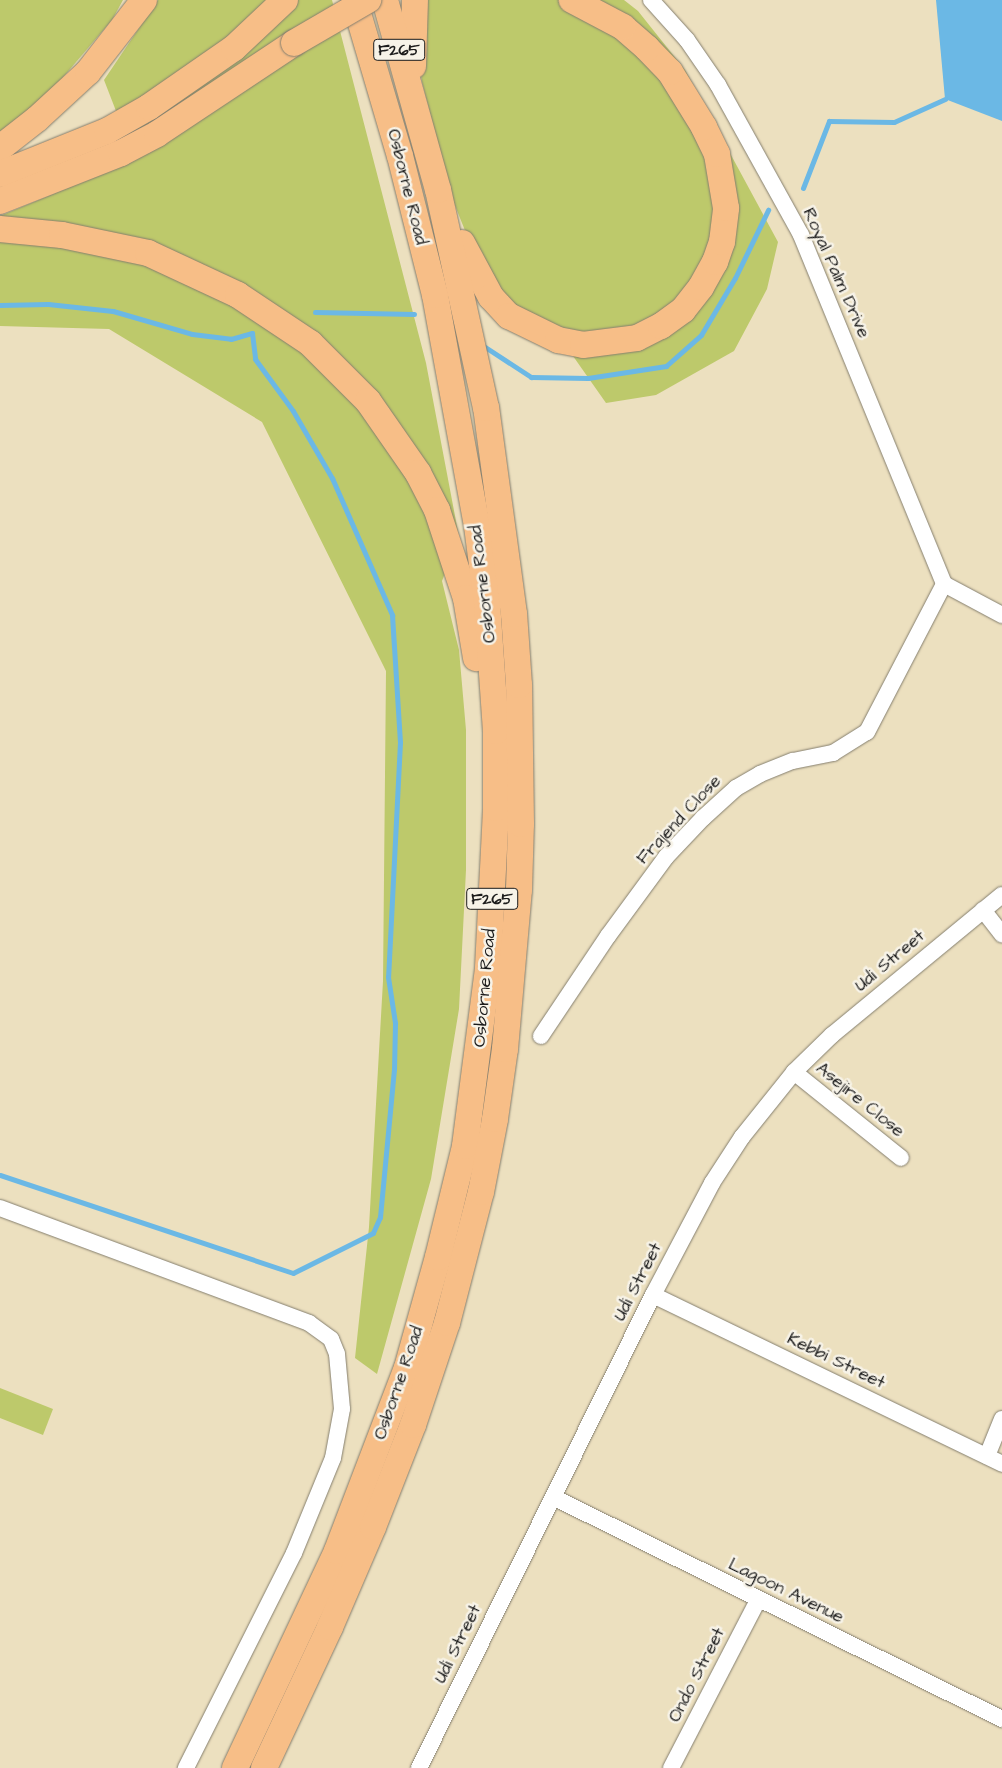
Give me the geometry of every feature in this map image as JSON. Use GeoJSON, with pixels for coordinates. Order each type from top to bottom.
{"type":"FeatureCollection","features":[{"type":"Feature","properties":{"kind":"main road"},"geometry":{"type":"LineString","coordinates":[[0,148],[37,119],[88,72],[144,0]]}},
{"type":"Feature","properties":{"kind":"main road"},"geometry":{"type":"LineString","coordinates":[[0,174],[107,131],[149,107],[234,48],[285,0]]}},
{"type":"Feature","properties":{"kind":"main road","name":"Osborne Road"},"geometry":{"type":"LineString","coordinates":[[235,1768],[355,1505],[407,1368],[438,1257],[465,1146],[488,968],[496,808],[496,731],[487,603],[448,360],[400,156],[354,0]]}},
{"type":"Feature","properties":{"kind":"main road"},"geometry":{"type":"LineString","coordinates":[[0,201],[121,153],[157,134],[294,43],[368,0]]}},
{"type":"Feature","properties":{"kind":"main road","name":"Osborne Road"},"geometry":{"type":"LineString","coordinates":[[264,1768],[330,1628],[373,1527],[432,1370],[481,1192],[505,1049],[522,824],[519,685],[514,614],[486,408],[438,190],[385,0]]}},
{"type":"Feature","properties":{"kind":"main road"},"geometry":{"type":"LineString","coordinates":[[413,100],[415,0]]}},
{"type":"Feature","properties":{"kind":"main road"},"geometry":{"type":"LineString","coordinates":[[438,190],[476,274],[491,297],[509,316],[532,330],[558,340],[583,345],[637,338],[682,310],[701,287],[722,242],[726,208],[717,154],[704,127],[670,72],[623,27],[572,0]]}},
{"type":"Feature","properties":{"kind":"main road"},"geometry":{"type":"LineString","coordinates":[[0,229],[62,234],[148,253],[238,294],[310,343],[368,401],[418,473],[438,510],[466,598],[478,681],[496,731]]}},
{"type":"Feature","properties":{"kind":"street","name":"Royal Palm Drive"},"geometry":{"type":"LineString","coordinates":[[651,0],[687,40],[718,86],[801,235],[944,584]]}},
{"type":"Feature","properties":{"kind":"street"},"geometry":{"type":"LineString","coordinates":[[944,584],[1002,614]]}},
{"type":"Feature","properties":{"kind":"street","name":"Frajend Close"},"geometry":{"type":"LineString","coordinates":[[541,1036],[608,936],[666,857],[703,818],[736,788],[760,774],[793,761],[833,753],[852,744],[866,732],[944,584]]}},
{"type":"Feature","properties":{"kind":"street","name":"Udi Street"},"geometry":{"type":"LineString","coordinates":[[419,1768],[653,1295],[712,1183],[742,1137],[794,1072],[832,1035],[1002,895]]}},
{"type":"Feature","properties":{"kind":"street"},"geometry":{"type":"LineString","coordinates":[[982,910],[1002,934]]}},
{"type":"Feature","properties":{"kind":"street","name":"Asejire Close"},"geometry":{"type":"LineString","coordinates":[[794,1072],[901,1158]]}},
{"type":"Feature","properties":{"kind":"street"},"geometry":{"type":"LineString","coordinates":[[0,1208],[309,1323],[331,1339],[338,1354],[342,1409],[333,1458],[294,1554],[186,1768]]}},
{"type":"Feature","properties":{"kind":"street","name":"Kebbi Street"},"geometry":{"type":"LineString","coordinates":[[653,1295],[1002,1464]]}},
{"type":"Feature","properties":{"kind":"street"},"geometry":{"type":"LineString","coordinates":[[987,1456],[1002,1419]]}},
{"type":"Feature","properties":{"kind":"street","name":"Lagoon Avenue"},"geometry":{"type":"LineString","coordinates":[[554,1498],[1002,1719]]}},
{"type":"Feature","properties":{"kind":"street","name":"Ondo Street"},"geometry":{"type":"LineString","coordinates":[[671,1768],[758,1600]]}},
{"type":"Feature","properties":{"kind":"green space"},"geometry":{"type":"Polygon","coordinates":[[[0,0],[123,0],[112,20],[53,89],[0,134],[0,0]]]}},
{"type":"Feature","properties":{"kind":"green space"},"geometry":{"type":"Polygon","coordinates":[[[158,0],[332,0],[426,363],[459,537],[442,581],[459,650],[466,730],[466,870],[459,1009],[431,1179],[377,1374],[355,1358],[369,1227],[383,981],[386,671],[262,422],[109,329],[0,326],[0,216],[135,160],[104,80],[158,0]]]}},
{"type":"Feature","properties":{"kind":"green space"},"geometry":{"type":"Polygon","coordinates":[[[410,0],[624,0],[638,11],[685,70],[778,242],[767,289],[734,351],[656,395],[606,403],[554,329],[512,310],[482,273],[452,198],[422,82],[410,0]]]}},
{"type":"Feature","properties":{"kind":"green space"},"geometry":{"type":"Polygon","coordinates":[[[0,1388],[53,1409],[43,1435],[0,1418],[0,1388]]]}},
{"type":"Feature","properties":{"kind":"water"},"geometry":{"type":"Polygon","coordinates":[[[936,0],[1002,0],[1002,121],[945,99],[936,0]]]}},
{"type":"Feature","properties":{"kind":"waterway"},"geometry":{"type":"LineString","coordinates":[[803,188],[829,121],[894,122],[945,99]]}},
{"type":"Feature","properties":{"kind":"waterway"},"geometry":{"type":"LineString","coordinates":[[482,345],[531,377],[588,378],[666,366],[701,335],[735,278],[768,210]]}},
{"type":"Feature","properties":{"kind":"waterway"},"geometry":{"type":"LineString","coordinates":[[0,305],[48,304],[113,311],[192,334],[231,339],[252,333],[255,359],[293,411],[332,478],[392,615],[400,742],[388,977],[395,1023],[394,1069],[380,1217],[373,1233],[293,1273],[0,1175]]}},
{"type":"Feature","properties":{"kind":"waterway"},"geometry":{"type":"LineString","coordinates":[[315,312],[414,314]]}}]}
